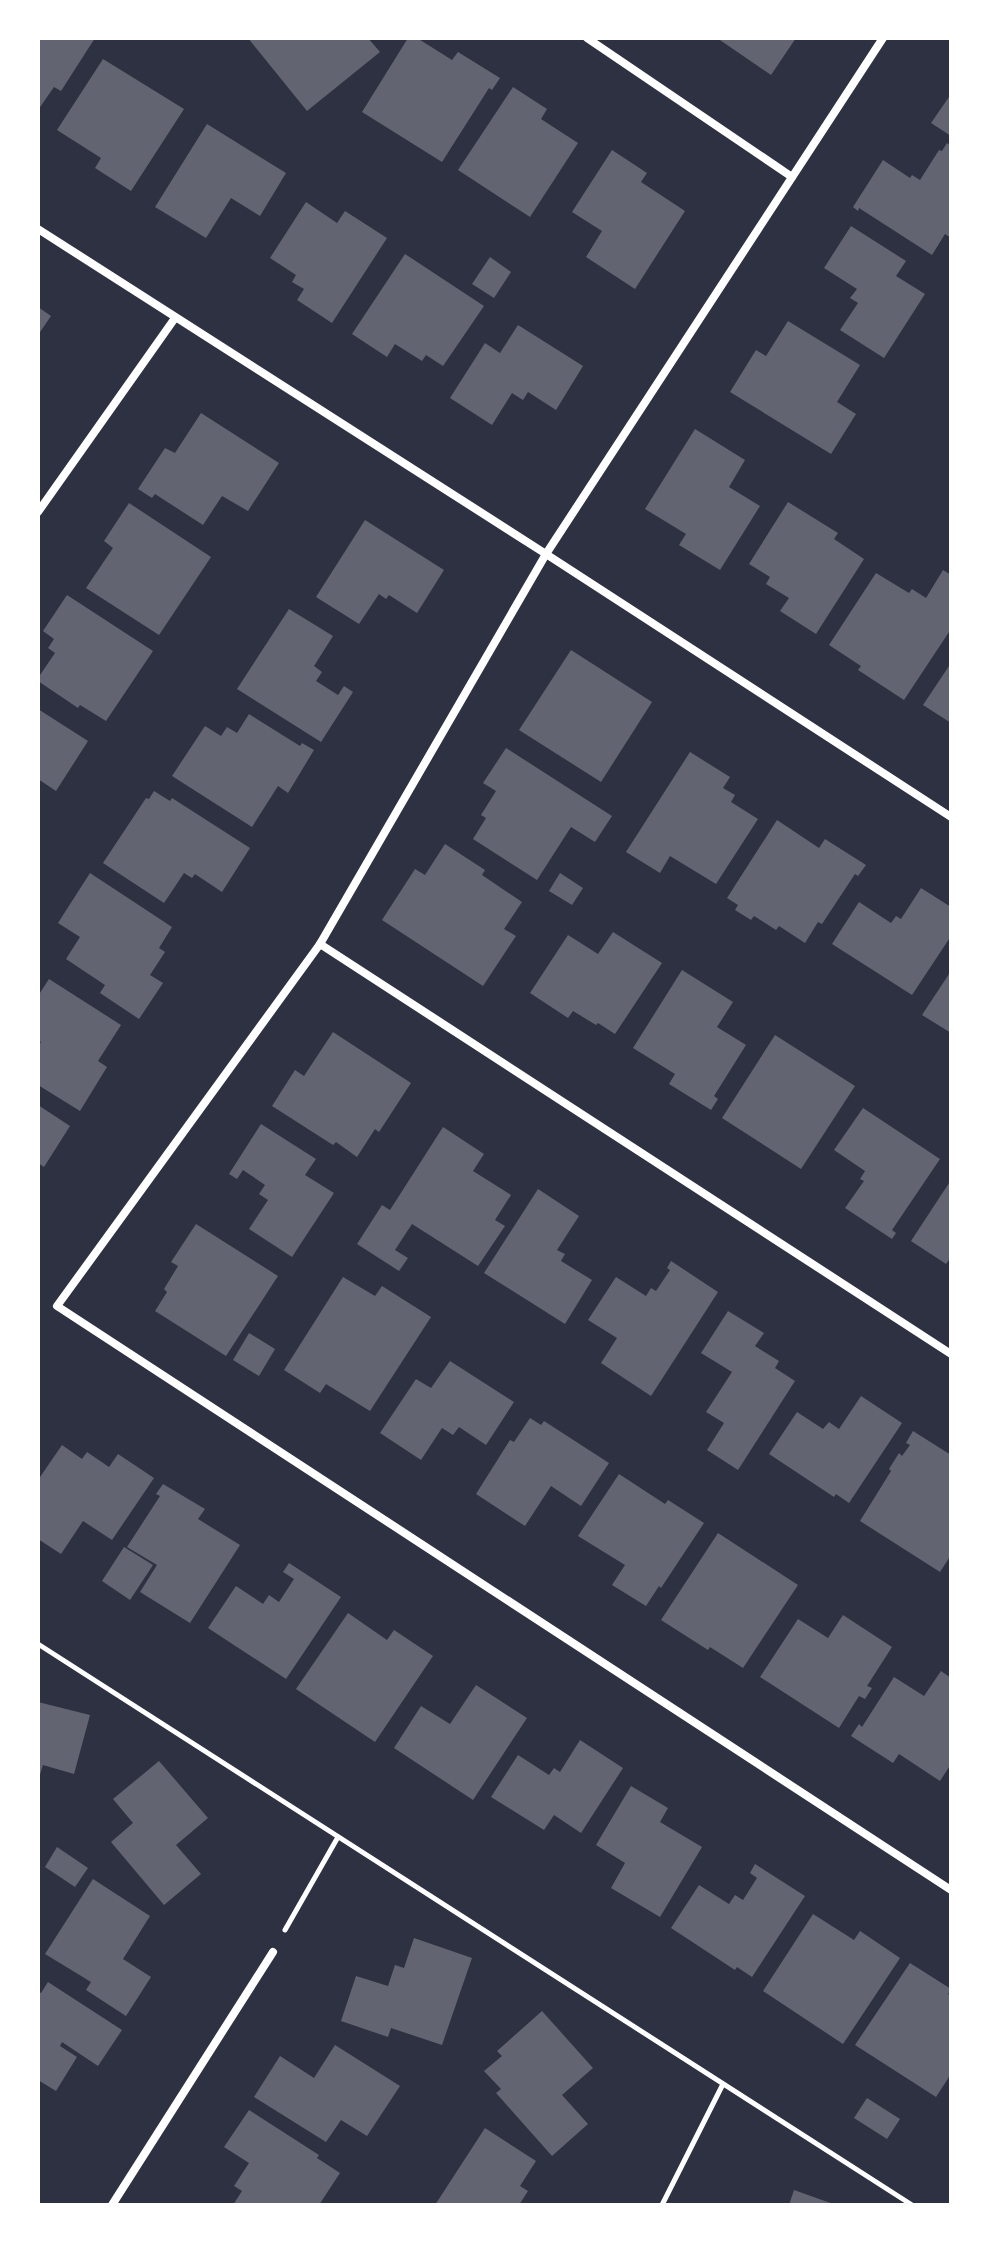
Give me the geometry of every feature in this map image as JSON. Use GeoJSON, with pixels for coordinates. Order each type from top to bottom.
{"type":"FeatureCollection","features":[{"type":"Feature","properties":{"kind":"street"},"geometry":{"type":"LineString","coordinates":[[587,38],[792,177]]}},
{"type":"Feature","properties":{"kind":"street"},"geometry":{"type":"LineString","coordinates":[[883,38],[546,554],[320,944],[57,1306],[951,1890]]}},
{"type":"Feature","properties":{"kind":"street"},"geometry":{"type":"LineString","coordinates":[[38,229],[951,817]]}},
{"type":"Feature","properties":{"kind":"street"},"geometry":{"type":"LineString","coordinates":[[38,512],[175,318]]}},
{"type":"Feature","properties":{"kind":"street"},"geometry":{"type":"LineString","coordinates":[[320,944],[951,1354]]}},
{"type":"Feature","properties":{"kind":"street"},"geometry":{"type":"LineString","coordinates":[[112,2205],[273,1952]]}},
{"type":"Feature","properties":{"kind":"path"},"geometry":{"type":"LineString","coordinates":[[38,1644],[912,2205]]}},
{"type":"Feature","properties":{"kind":"path"},"geometry":{"type":"LineString","coordinates":[[273,1952],[338,1837]]}},
{"type":"Feature","properties":{"kind":"path"},"geometry":{"type":"LineString","coordinates":[[662,2205],[723,2084]]}},
{"type":"Feature","properties":{"kind":"building"},"geometry":{"type":"Polygon","coordinates":[[[38,38],[95,38],[61,91],[54,87],[38,110],[38,38]]]}},
{"type":"Feature","properties":{"kind":"building"},"geometry":{"type":"Polygon","coordinates":[[[248,38],[368,38],[380,52],[307,111],[248,38]]]}},
{"type":"Feature","properties":{"kind":"building"},"geometry":{"type":"Polygon","coordinates":[[[408,38],[417,38],[452,60],[458,52],[500,78],[492,90],[489,88],[442,162],[362,112],[408,38]]]}},
{"type":"Feature","properties":{"kind":"building"},"geometry":{"type":"Polygon","coordinates":[[[717,38],[796,38],[771,75],[717,38]]]}},
{"type":"Feature","properties":{"kind":"building"},"geometry":{"type":"Polygon","coordinates":[[[103,59],[184,109],[131,191],[95,168],[101,158],[57,130],[103,59]]]}},
{"type":"Feature","properties":{"kind":"building"},"geometry":{"type":"Polygon","coordinates":[[[513,87],[547,109],[541,119],[578,143],[530,217],[458,170],[513,87]]]}},
{"type":"Feature","properties":{"kind":"building"},"geometry":{"type":"Polygon","coordinates":[[[951,94],[951,136],[931,123],[951,94]]]}},
{"type":"Feature","properties":{"kind":"building"},"geometry":{"type":"Polygon","coordinates":[[[207,124],[286,173],[260,216],[231,198],[206,238],[155,207],[207,124]]]}},
{"type":"Feature","properties":{"kind":"building"},"geometry":{"type":"Polygon","coordinates":[[[947,143],[951,146],[951,238],[945,234],[932,255],[853,207],[883,160],[910,178],[912,175],[920,180],[947,143]]]}},
{"type":"Feature","properties":{"kind":"building"},"geometry":{"type":"Polygon","coordinates":[[[612,150],[647,173],[641,182],[685,211],[635,289],[586,257],[602,231],[572,212],[612,150]]]}},
{"type":"Feature","properties":{"kind":"building"},"geometry":{"type":"Polygon","coordinates":[[[306,202],[337,223],[345,211],[387,238],[332,323],[297,300],[304,289],[292,282],[296,275],[270,258],[306,202]]]}},
{"type":"Feature","properties":{"kind":"building"},"geometry":{"type":"Polygon","coordinates":[[[851,226],[906,261],[896,276],[925,294],[884,358],[840,330],[858,303],[850,298],[857,289],[824,268],[851,226]]]}},
{"type":"Feature","properties":{"kind":"building"},"geometry":{"type":"Polygon","coordinates":[[[405,254],[484,306],[443,366],[426,355],[422,361],[395,344],[387,357],[352,334],[405,254]]]}},
{"type":"Feature","properties":{"kind":"building"},"geometry":{"type":"Polygon","coordinates":[[[490,257],[511,272],[494,298],[472,284],[490,257]]]}},
{"type":"Feature","properties":{"kind":"building"},"geometry":{"type":"Polygon","coordinates":[[[38,307],[51,316],[38,335],[38,307]]]}},
{"type":"Feature","properties":{"kind":"building"},"geometry":{"type":"Polygon","coordinates":[[[788,321],[860,365],[837,402],[856,414],[831,454],[730,392],[756,350],[766,356],[788,321]]]}},
{"type":"Feature","properties":{"kind":"building"},"geometry":{"type":"Polygon","coordinates":[[[518,325],[583,366],[556,410],[528,392],[523,400],[512,393],[492,425],[450,398],[485,343],[500,353],[518,325]]]}},
{"type":"Feature","properties":{"kind":"building"},"geometry":{"type":"Polygon","coordinates":[[[201,413],[279,463],[248,511],[222,496],[203,525],[155,494],[152,498],[138,489],[165,448],[175,453],[201,413]]]}},
{"type":"Feature","properties":{"kind":"building"},"geometry":{"type":"Polygon","coordinates":[[[695,429],[745,460],[729,487],[760,506],[720,570],[679,545],[686,534],[645,509],[695,429]]]}},
{"type":"Feature","properties":{"kind":"building"},"geometry":{"type":"Polygon","coordinates":[[[788,502],[838,533],[834,539],[864,559],[816,634],[780,611],[789,598],[766,584],[770,577],[749,564],[788,502]]]}},
{"type":"Feature","properties":{"kind":"building"},"geometry":{"type":"Polygon","coordinates":[[[129,503],[211,557],[159,635],[86,588],[113,548],[104,541],[129,503]]]}},
{"type":"Feature","properties":{"kind":"building"},"geometry":{"type":"Polygon","coordinates":[[[365,520],[444,570],[417,613],[389,595],[386,599],[379,594],[359,624],[316,597],[365,520]]]}},
{"type":"Feature","properties":{"kind":"building"},"geometry":{"type":"Polygon","coordinates":[[[943,570],[951,575],[951,629],[904,700],[858,670],[861,666],[829,645],[876,573],[909,593],[912,589],[926,598],[943,570]]]}},
{"type":"Feature","properties":{"kind":"building"},"geometry":{"type":"Polygon","coordinates":[[[67,595],[153,651],[106,721],[80,705],[78,708],[38,681],[55,653],[48,648],[54,639],[43,631],[67,595]]]}},
{"type":"Feature","properties":{"kind":"building"},"geometry":{"type":"Polygon","coordinates":[[[289,609],[333,636],[314,666],[322,672],[316,681],[338,695],[344,686],[353,692],[321,742],[237,689],[289,609]]]}},
{"type":"Feature","properties":{"kind":"building"},"geometry":{"type":"Polygon","coordinates":[[[571,650],[652,702],[601,782],[519,730],[571,650]]]}},
{"type":"Feature","properties":{"kind":"building"},"geometry":{"type":"Polygon","coordinates":[[[951,663],[951,723],[923,705],[951,663]]]}},
{"type":"Feature","properties":{"kind":"building"},"geometry":{"type":"Polygon","coordinates":[[[38,709],[88,741],[56,791],[38,779],[38,709]]]}},
{"type":"Feature","properties":{"kind":"building"},"geometry":{"type":"Polygon","coordinates":[[[249,714],[300,746],[302,743],[314,750],[288,793],[278,786],[252,827],[172,776],[205,726],[221,736],[227,727],[237,733],[249,714]]]}},
{"type":"Feature","properties":{"kind":"building"},"geometry":{"type":"Polygon","coordinates":[[[506,748],[612,816],[595,842],[571,827],[537,880],[473,839],[486,818],[481,815],[496,791],[483,783],[506,748]]]}},
{"type":"Feature","properties":{"kind":"building"},"geometry":{"type":"Polygon","coordinates":[[[690,752],[730,777],[723,788],[735,795],[731,802],[758,819],[716,884],[670,856],[660,873],[626,852],[690,752]]]}},
{"type":"Feature","properties":{"kind":"building"},"geometry":{"type":"Polygon","coordinates":[[[154,791],[170,801],[172,798],[250,848],[222,892],[195,874],[192,878],[184,873],[164,903],[103,863],[146,798],[149,799],[154,791]]]}},
{"type":"Feature","properties":{"kind":"building"},"geometry":{"type":"Polygon","coordinates":[[[777,820],[819,848],[825,839],[866,865],[858,876],[855,874],[822,924],[818,922],[805,943],[779,926],[776,930],[754,916],[751,920],[735,910],[738,905],[727,898],[777,820]]]}},
{"type":"Feature","properties":{"kind":"building"},"geometry":{"type":"Polygon","coordinates":[[[445,844],[485,870],[482,875],[522,902],[504,929],[516,936],[483,986],[382,920],[415,869],[425,875],[445,844]]]}},
{"type":"Feature","properties":{"kind":"building"},"geometry":{"type":"Polygon","coordinates":[[[90,873],[172,927],[159,948],[165,952],[150,975],[163,983],[139,1019],[100,993],[105,985],[66,959],[80,937],[58,923],[90,873]]]}},
{"type":"Feature","properties":{"kind":"building"},"geometry":{"type":"Polygon","coordinates":[[[560,873],[583,888],[572,905],[549,891],[560,873]]]}},
{"type":"Feature","properties":{"kind":"building"},"geometry":{"type":"Polygon","coordinates":[[[921,888],[951,907],[951,936],[912,995],[832,944],[859,902],[891,923],[896,916],[901,919],[921,888]]]}},
{"type":"Feature","properties":{"kind":"building"},"geometry":{"type":"Polygon","coordinates":[[[613,932],[662,963],[615,1034],[573,1011],[568,1018],[530,993],[568,935],[598,954],[613,932]]]}},
{"type":"Feature","properties":{"kind":"building"},"geometry":{"type":"Polygon","coordinates":[[[682,970],[733,1002],[717,1027],[746,1045],[714,1096],[718,1099],[711,1110],[669,1084],[675,1074],[633,1048],[682,970]]]}},
{"type":"Feature","properties":{"kind":"building"},"geometry":{"type":"Polygon","coordinates":[[[951,971],[951,1033],[922,1015],[951,971]]]}},
{"type":"Feature","properties":{"kind":"building"},"geometry":{"type":"Polygon","coordinates":[[[49,979],[121,1025],[98,1061],[107,1067],[80,1111],[38,1085],[38,1047],[41,1042],[38,1040],[38,996],[49,979]]]}},
{"type":"Feature","properties":{"kind":"building"},"geometry":{"type":"Polygon","coordinates":[[[333,1032],[411,1083],[379,1132],[375,1129],[357,1157],[272,1106],[295,1070],[304,1076],[333,1032]]]}},
{"type":"Feature","properties":{"kind":"building"},"geometry":{"type":"Polygon","coordinates":[[[775,1035],[855,1086],[801,1169],[722,1118],[775,1035]]]}},
{"type":"Feature","properties":{"kind":"building"},"geometry":{"type":"Polygon","coordinates":[[[38,1105],[70,1126],[44,1167],[38,1163],[38,1105]]]}},
{"type":"Feature","properties":{"kind":"building"},"geometry":{"type":"Polygon","coordinates":[[[863,1108],[940,1159],[892,1230],[896,1233],[892,1239],[845,1208],[864,1181],[860,1179],[865,1171],[834,1150],[863,1108]]]}},
{"type":"Feature","properties":{"kind":"building"},"geometry":{"type":"Polygon","coordinates":[[[261,1124],[316,1159],[305,1175],[334,1193],[292,1257],[249,1229],[268,1200],[259,1194],[265,1185],[243,1170],[237,1179],[229,1174],[261,1124]]]}},
{"type":"Feature","properties":{"kind":"building"},"geometry":{"type":"Polygon","coordinates":[[[443,1127],[484,1154],[473,1171],[511,1195],[495,1220],[505,1226],[478,1266],[412,1224],[395,1250],[408,1258],[399,1271],[357,1244],[382,1205],[390,1210],[443,1127]]]}},
{"type":"Feature","properties":{"kind":"building"},"geometry":{"type":"Polygon","coordinates":[[[951,1180],[951,1257],[946,1264],[911,1241],[951,1180]]]}},
{"type":"Feature","properties":{"kind":"building"},"geometry":{"type":"Polygon","coordinates":[[[538,1189],[579,1216],[557,1250],[565,1254],[561,1261],[592,1280],[565,1324],[484,1273],[538,1189]]]}},
{"type":"Feature","properties":{"kind":"building"},"geometry":{"type":"Polygon","coordinates":[[[196,1224],[278,1276],[226,1356],[155,1311],[178,1266],[171,1262],[196,1224]]]}},
{"type":"Feature","properties":{"kind":"building"},"geometry":{"type":"Polygon","coordinates":[[[671,1261],[718,1292],[651,1396],[601,1363],[617,1338],[588,1320],[616,1277],[646,1296],[651,1288],[656,1291],[670,1270],[667,1268],[671,1261]]]}},
{"type":"Feature","properties":{"kind":"building"},"geometry":{"type":"Polygon","coordinates":[[[343,1277],[375,1296],[382,1286],[431,1317],[370,1411],[326,1384],[320,1393],[284,1370],[343,1277]]]}},
{"type":"Feature","properties":{"kind":"building"},"geometry":{"type":"Polygon","coordinates":[[[728,1311],[764,1333],[755,1346],[779,1361],[775,1368],[795,1381],[738,1470],[707,1450],[724,1423],[706,1412],[732,1372],[701,1353],[728,1311]]]}},
{"type":"Feature","properties":{"kind":"building"},"geometry":{"type":"Polygon","coordinates":[[[249,1333],[275,1349],[259,1376],[233,1360],[249,1333]]]}},
{"type":"Feature","properties":{"kind":"building"},"geometry":{"type":"Polygon","coordinates":[[[450,1361],[514,1402],[486,1445],[459,1427],[453,1435],[442,1428],[421,1460],[380,1433],[416,1379],[431,1388],[450,1361]]]}},
{"type":"Feature","properties":{"kind":"building"},"geometry":{"type":"Polygon","coordinates":[[[861,1396],[902,1423],[849,1503],[836,1494],[834,1497],[769,1454],[797,1412],[823,1429],[829,1422],[839,1429],[861,1396]]]}},
{"type":"Feature","properties":{"kind":"building"},"geometry":{"type":"Polygon","coordinates":[[[530,1418],[541,1425],[544,1421],[609,1463],[581,1506],[551,1486],[525,1526],[476,1494],[510,1440],[514,1442],[530,1418]]]}},
{"type":"Feature","properties":{"kind":"building"},"geometry":{"type":"Polygon","coordinates":[[[913,1431],[951,1455],[951,1555],[940,1572],[860,1521],[899,1453],[902,1456],[910,1445],[906,1443],[913,1431]]]}},
{"type":"Feature","properties":{"kind":"building"},"geometry":{"type":"Polygon","coordinates":[[[62,1445],[82,1459],[87,1452],[109,1467],[118,1454],[154,1478],[112,1540],[83,1521],[61,1554],[38,1539],[38,1480],[62,1445]]]}},
{"type":"Feature","properties":{"kind":"building"},"geometry":{"type":"Polygon","coordinates":[[[619,1474],[665,1504],[668,1500],[704,1523],[646,1606],[612,1585],[625,1565],[578,1536],[619,1474]]]}},
{"type":"Feature","properties":{"kind":"building"},"geometry":{"type":"Polygon","coordinates":[[[163,1484],[205,1509],[198,1519],[240,1545],[190,1623],[140,1592],[157,1565],[127,1547],[160,1496],[156,1494],[163,1484]]]}},
{"type":"Feature","properties":{"kind":"building"},"geometry":{"type":"Polygon","coordinates":[[[718,1533],[798,1585],[743,1668],[661,1620],[718,1533]]]}},
{"type":"Feature","properties":{"kind":"building"},"geometry":{"type":"Polygon","coordinates":[[[124,1547],[153,1565],[130,1600],[102,1581],[124,1547]]]}},
{"type":"Feature","properties":{"kind":"building"},"geometry":{"type":"Polygon","coordinates":[[[289,1563],[341,1597],[286,1679],[208,1628],[236,1586],[263,1604],[269,1595],[279,1602],[294,1579],[283,1572],[289,1563]]]}},
{"type":"Feature","properties":{"kind":"building"},"geometry":{"type":"Polygon","coordinates":[[[348,1613],[387,1640],[394,1630],[433,1656],[375,1742],[296,1689],[348,1613]]]}},
{"type":"Feature","properties":{"kind":"building"},"geometry":{"type":"Polygon","coordinates":[[[843,1615],[892,1647],[867,1686],[872,1688],[865,1699],[859,1696],[839,1728],[760,1677],[798,1619],[828,1638],[843,1615]]]}},
{"type":"Feature","properties":{"kind":"building"},"geometry":{"type":"Polygon","coordinates":[[[941,1671],[951,1678],[951,1764],[940,1781],[899,1754],[893,1763],[851,1736],[859,1724],[862,1727],[894,1677],[924,1696],[941,1671]]]}},
{"type":"Feature","properties":{"kind":"building"},"geometry":{"type":"Polygon","coordinates":[[[476,1685],[527,1718],[473,1800],[394,1748],[421,1706],[450,1724],[476,1685]]]}},
{"type":"Feature","properties":{"kind":"building"},"geometry":{"type":"Polygon","coordinates":[[[38,1702],[90,1715],[74,1774],[43,1765],[38,1781],[38,1702]]]}},
{"type":"Feature","properties":{"kind":"building"},"geometry":{"type":"Polygon","coordinates":[[[580,1740],[623,1768],[581,1833],[554,1815],[544,1830],[491,1797],[518,1755],[549,1775],[554,1768],[560,1772],[580,1740]]]}},
{"type":"Feature","properties":{"kind":"building"},"geometry":{"type":"Polygon","coordinates":[[[159,1761],[208,1818],[176,1845],[201,1874],[164,1905],[111,1842],[133,1823],[113,1799],[159,1761]]]}},
{"type":"Feature","properties":{"kind":"building"},"geometry":{"type":"Polygon","coordinates":[[[631,1786],[668,1808],[660,1822],[702,1847],[660,1917],[611,1888],[625,1863],[596,1845],[631,1786]]]}},
{"type":"Feature","properties":{"kind":"building"},"geometry":{"type":"Polygon","coordinates":[[[57,1847],[88,1868],[75,1887],[45,1867],[57,1847]]]}},
{"type":"Feature","properties":{"kind":"building"},"geometry":{"type":"Polygon","coordinates":[[[755,1864],[805,1896],[752,1977],[737,1967],[735,1970],[671,1928],[699,1885],[729,1904],[735,1895],[743,1900],[757,1878],[750,1873],[755,1864]]]}},
{"type":"Feature","properties":{"kind":"building"},"geometry":{"type":"Polygon","coordinates":[[[93,1879],[150,1916],[123,1959],[151,1977],[126,2016],[86,1990],[91,1982],[45,1954],[93,1879]]]}},
{"type":"Feature","properties":{"kind":"building"},"geometry":{"type":"Polygon","coordinates":[[[813,1914],[854,1940],[860,1931],[900,1958],[843,2044],[763,1991],[813,1914]]]}},
{"type":"Feature","properties":{"kind":"building"},"geometry":{"type":"Polygon","coordinates":[[[414,1938],[472,1958],[442,2045],[391,2028],[388,2037],[341,2021],[356,1976],[388,1986],[395,1965],[404,1968],[414,1938]]]}},
{"type":"Feature","properties":{"kind":"building"},"geometry":{"type":"Polygon","coordinates":[[[910,1963],[951,1989],[948,1994],[951,1996],[951,2074],[936,2097],[855,2045],[910,1963]]]}},
{"type":"Feature","properties":{"kind":"building"},"geometry":{"type":"Polygon","coordinates":[[[48,1982],[122,2030],[98,2066],[62,2042],[60,2046],[77,2057],[56,2091],[38,2080],[38,1991],[41,1993],[48,1982]]]}},
{"type":"Feature","properties":{"kind":"building"},"geometry":{"type":"Polygon","coordinates":[[[542,2011],[593,2068],[562,2095],[588,2124],[552,2156],[496,2093],[501,2089],[484,2071],[502,2056],[497,2051],[542,2011]]]}},
{"type":"Feature","properties":{"kind":"building"},"geometry":{"type":"Polygon","coordinates":[[[335,2045],[400,2086],[367,2136],[341,2120],[326,2142],[254,2097],[280,2056],[314,2078],[335,2045]]]}},
{"type":"Feature","properties":{"kind":"building"},"geometry":{"type":"Polygon","coordinates":[[[867,2098],[900,2119],[887,2139],[854,2118],[867,2098]]]}},
{"type":"Feature","properties":{"kind":"building"},"geometry":{"type":"Polygon","coordinates":[[[249,2110],[319,2155],[317,2158],[340,2173],[319,2205],[233,2205],[242,2191],[234,2186],[249,2163],[224,2147],[249,2110]]]}},
{"type":"Feature","properties":{"kind":"building"},"geometry":{"type":"Polygon","coordinates":[[[485,2128],[536,2161],[520,2186],[528,2191],[519,2205],[435,2205],[485,2128]]]}},
{"type":"Feature","properties":{"kind":"building"},"geometry":{"type":"Polygon","coordinates":[[[794,2190],[836,2205],[789,2205],[794,2190]]]}}]}
